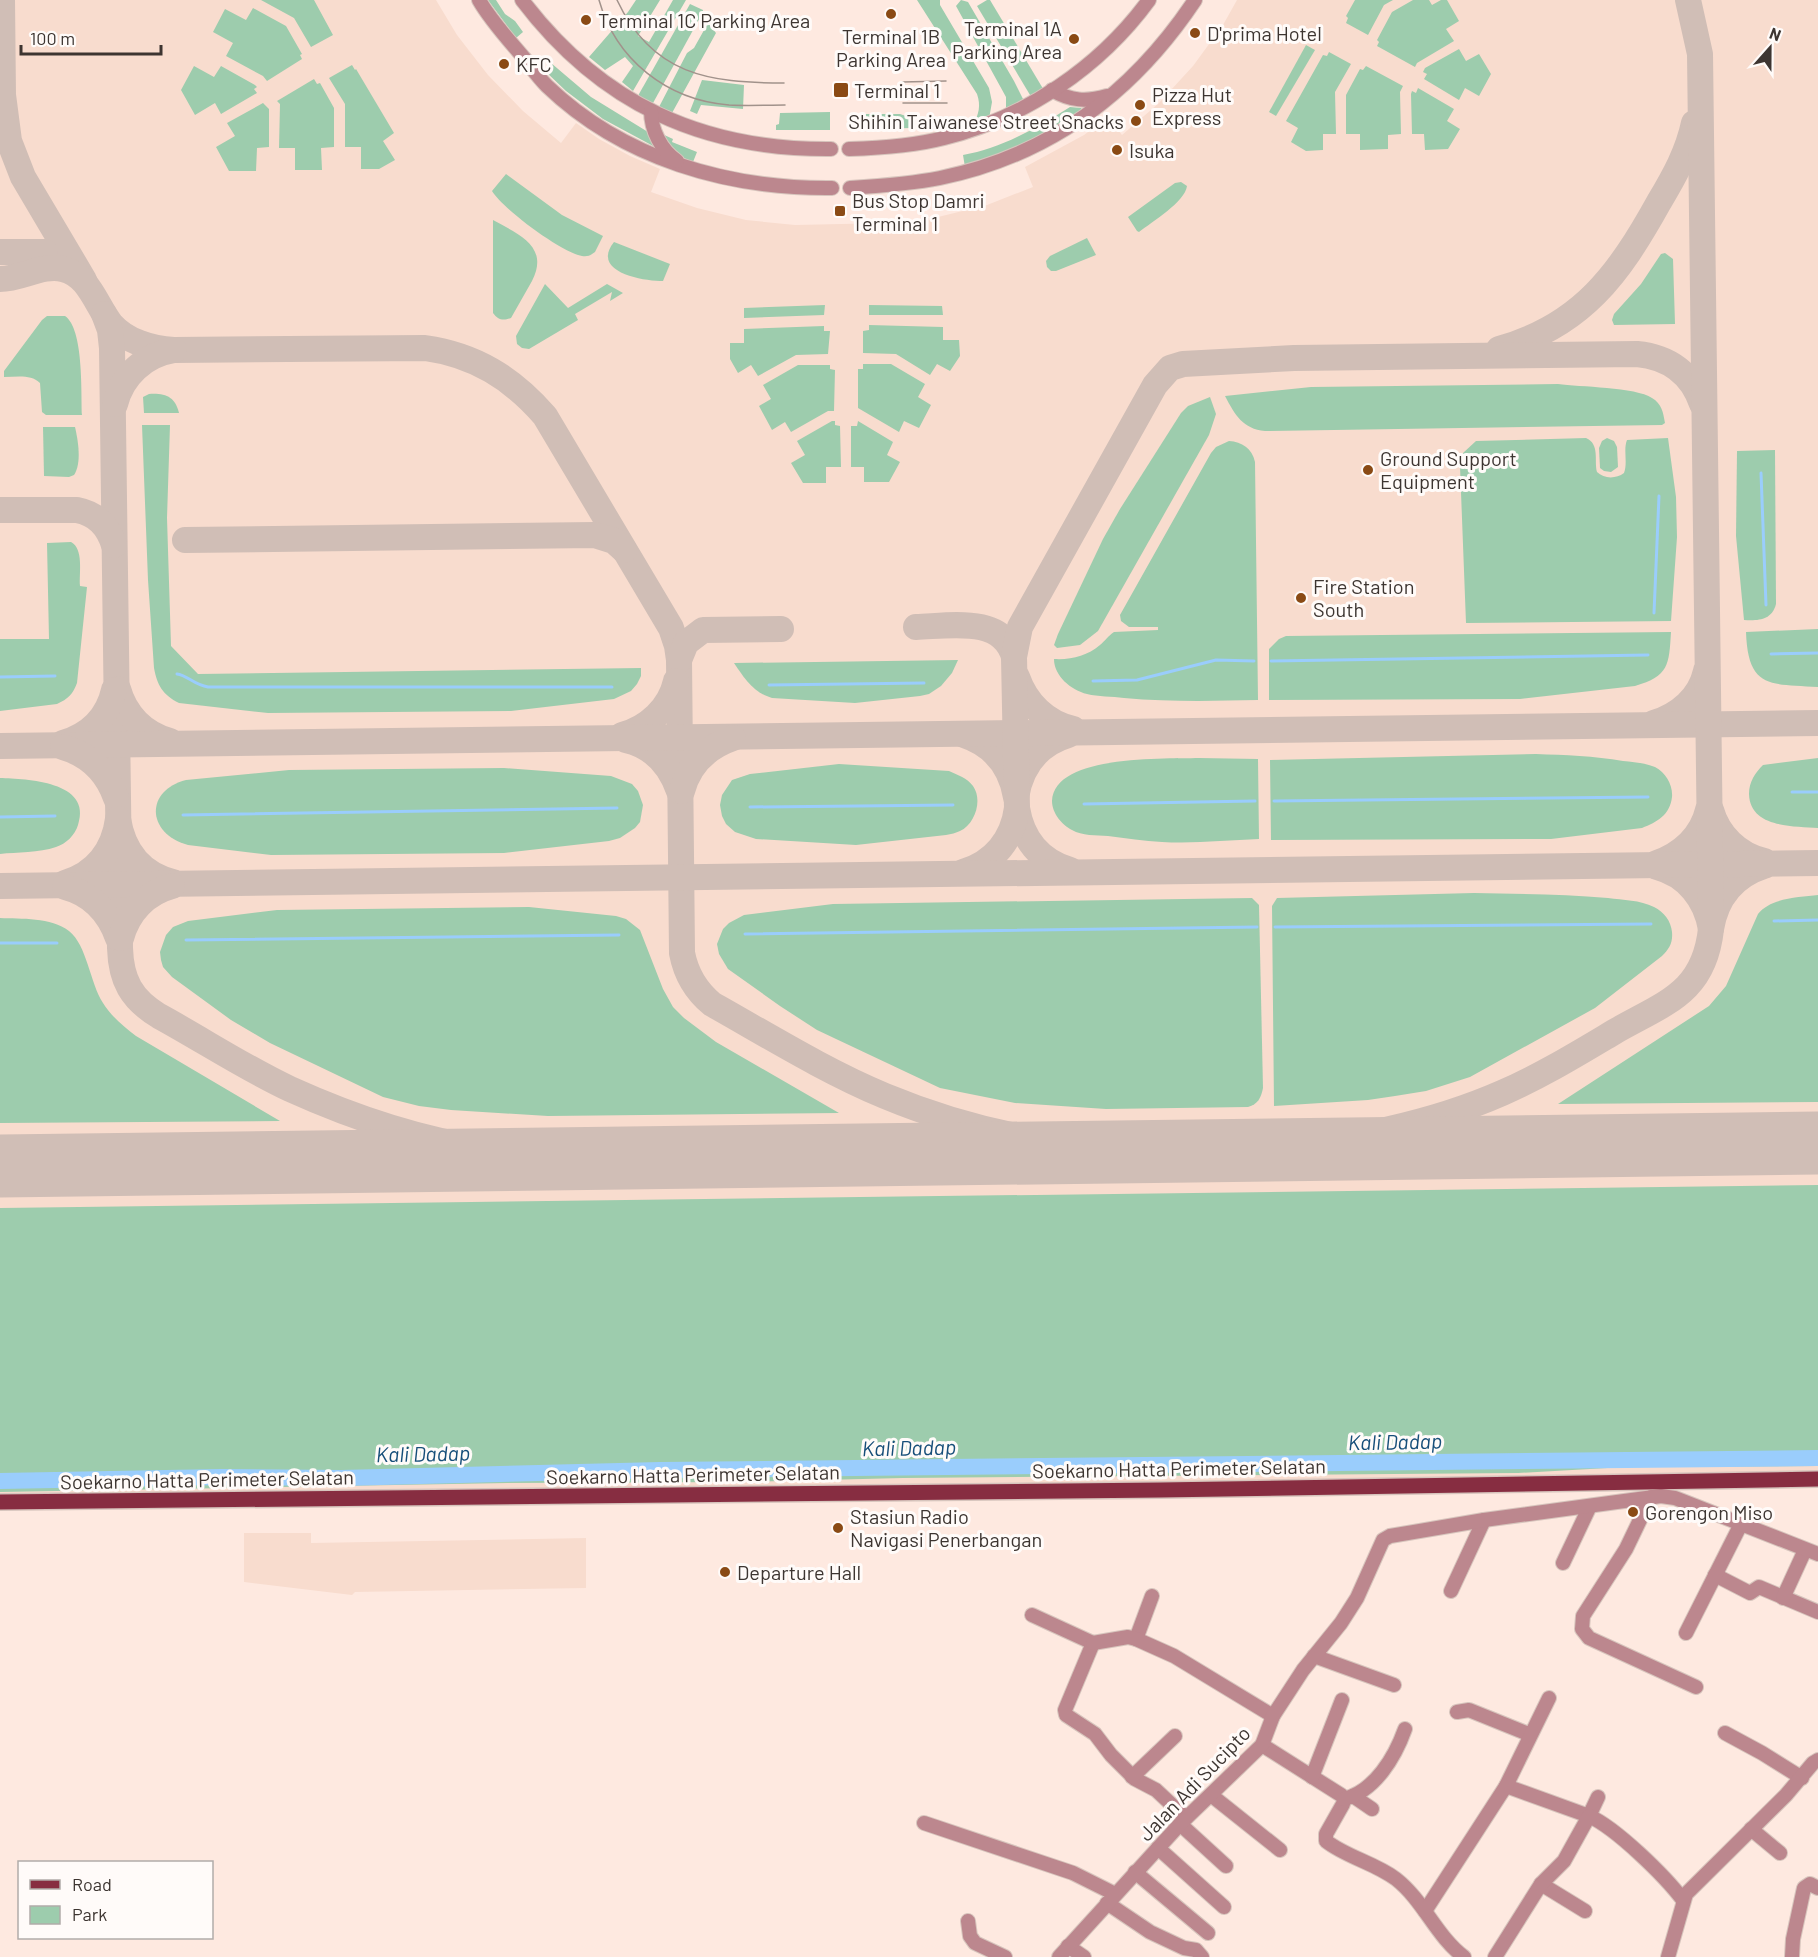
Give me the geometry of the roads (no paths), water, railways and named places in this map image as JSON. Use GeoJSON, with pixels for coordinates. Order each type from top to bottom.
{"type":"FeatureCollection","features":[{"type":"Feature","properties":{"kind":"main road","name":"Soekarno Hatta Perimeter Selatan"},"geometry":{"type":"LineString","coordinates":[[0,1502],[1161,1490],[1818,1479]]}},
{"type":"Feature","properties":{"kind":"street"},"geometry":{"type":"LineString","coordinates":[[479,0],[488,15],[546,85],[582,114],[623,140],[692,170],[743,182],[783,187],[831,188]]}},
{"type":"Feature","properties":{"kind":"street"},"geometry":{"type":"LineString","coordinates":[[522,0],[550,35],[573,57],[625,97],[651,111],[699,132],[736,141],[767,146],[831,149]]}},
{"type":"Feature","properties":{"kind":"street"},"geometry":{"type":"LineString","coordinates":[[849,149],[915,144],[968,131],[1017,111],[1052,90],[1111,46],[1149,0]]}},
{"type":"Feature","properties":{"kind":"street"},"geometry":{"type":"LineString","coordinates":[[850,188],[930,180],[996,163],[1043,142],[1114,95],[1157,51],[1195,0]]}},
{"type":"Feature","properties":{"kind":"street"},"geometry":{"type":"LineString","coordinates":[[1052,90],[1077,100],[1092,100],[1114,95]]}},
{"type":"Feature","properties":{"kind":"street"},"geometry":{"type":"LineString","coordinates":[[651,111],[656,135],[664,149],[671,157],[692,170]]}},
{"type":"Feature","properties":{"kind":"street"},"geometry":{"type":"LineString","coordinates":[[1651,1497],[1620,1560],[1587,1608],[1581,1623],[1582,1629],[1589,1638],[1696,1687]]}},
{"type":"Feature","properties":{"kind":"street"},"geometry":{"type":"LineString","coordinates":[[1451,1591],[1484,1520],[1651,1497],[1675,1498],[1811,1552],[1783,1598]]}},
{"type":"Feature","properties":{"kind":"street"},"geometry":{"type":"LineString","coordinates":[[1563,1563],[1590,1506]]}},
{"type":"Feature","properties":{"kind":"street","name":"Jalan Adi Sucipto"},"geometry":{"type":"LineString","coordinates":[[1063,1952],[1183,1821],[1262,1745],[1273,1716],[1303,1670],[1341,1623],[1357,1598],[1383,1540],[1396,1534],[1484,1520]]}},
{"type":"Feature","properties":{"kind":"street"},"geometry":{"type":"LineString","coordinates":[[1686,1633],[1741,1524]]}},
{"type":"Feature","properties":{"kind":"street"},"geometry":{"type":"LineString","coordinates":[[1715,1575],[1750,1593],[1759,1587],[1818,1612]]}},
{"type":"Feature","properties":{"kind":"street"},"geometry":{"type":"LineString","coordinates":[[1136,1639],[1152,1596]]}},
{"type":"Feature","properties":{"kind":"street"},"geometry":{"type":"LineString","coordinates":[[1032,1615],[1093,1643],[1128,1637],[1136,1639],[1174,1656],[1273,1716]]}},
{"type":"Feature","properties":{"kind":"street"},"geometry":{"type":"LineString","coordinates":[[1093,1643],[1065,1713],[1095,1734],[1132,1777],[1156,1790],[1226,1866]]}},
{"type":"Feature","properties":{"kind":"street"},"geometry":{"type":"LineString","coordinates":[[1314,1656],[1394,1685]]}},
{"type":"Feature","properties":{"kind":"street"},"geometry":{"type":"LineString","coordinates":[[1425,1911],[1506,1786],[1549,1698]]}},
{"type":"Feature","properties":{"kind":"street"},"geometry":{"type":"LineString","coordinates":[[1312,1777],[1342,1700]]}},
{"type":"Feature","properties":{"kind":"street"},"geometry":{"type":"LineString","coordinates":[[1457,1712],[1465,1710],[1475,1712],[1526,1734],[1529,1738]]}},
{"type":"Feature","properties":{"kind":"street"},"geometry":{"type":"LineString","coordinates":[[1405,1729],[1399,1745],[1373,1783],[1349,1797],[1326,1834],[1326,1841],[1397,1879],[1425,1911],[1449,1945],[1464,1957]]}},
{"type":"Feature","properties":{"kind":"street"},"geometry":{"type":"LineString","coordinates":[[1725,1733],[1802,1778]]}},
{"type":"Feature","properties":{"kind":"street"},"geometry":{"type":"LineString","coordinates":[[1132,1777],[1175,1736]]}},
{"type":"Feature","properties":{"kind":"street"},"geometry":{"type":"LineString","coordinates":[[1262,1745],[1312,1777],[1372,1809]]}},
{"type":"Feature","properties":{"kind":"street"},"geometry":{"type":"LineString","coordinates":[[1668,1957],[1680,1919],[1683,1899],[1818,1760]]}},
{"type":"Feature","properties":{"kind":"street"},"geometry":{"type":"LineString","coordinates":[[1506,1786],[1589,1816],[1605,1825],[1666,1879],[1683,1899]]}},
{"type":"Feature","properties":{"kind":"street"},"geometry":{"type":"LineString","coordinates":[[1211,1795],[1280,1850]]}},
{"type":"Feature","properties":{"kind":"street"},"geometry":{"type":"LineString","coordinates":[[1495,1957],[1541,1884],[1564,1862],[1598,1797]]}},
{"type":"Feature","properties":{"kind":"street"},"geometry":{"type":"LineString","coordinates":[[924,1823],[1073,1873],[1111,1899],[1150,1932],[1184,1948],[1196,1950],[1202,1957]]}},
{"type":"Feature","properties":{"kind":"street"},"geometry":{"type":"LineString","coordinates":[[1751,1829],[1780,1853]]}},
{"type":"Feature","properties":{"kind":"street"},"geometry":{"type":"LineString","coordinates":[[1158,1848],[1224,1907]]}},
{"type":"Feature","properties":{"kind":"street"},"geometry":{"type":"LineString","coordinates":[[1135,1872],[1208,1933]]}},
{"type":"Feature","properties":{"kind":"street"},"geometry":{"type":"LineString","coordinates":[[1541,1884],[1585,1911]]}},
{"type":"Feature","properties":{"kind":"street"},"geometry":{"type":"LineString","coordinates":[[1792,1957],[1793,1940],[1804,1888],[1810,1884],[1818,1888]]}},
{"type":"Feature","properties":{"kind":"street"},"geometry":{"type":"LineString","coordinates":[[968,1921],[970,1936],[975,1943],[1005,1957]]}},
{"type":"Feature","properties":{"kind":"street"},"geometry":{"type":"LineString","coordinates":[[1063,1952],[1084,1957]]}},
{"type":"Feature","properties":{"kind":"waterway"},"geometry":{"type":"LineString","coordinates":[[1761,473],[1766,605]]}},
{"type":"Feature","properties":{"kind":"waterway"},"geometry":{"type":"LineString","coordinates":[[1654,613],[1659,496]]}},
{"type":"Feature","properties":{"kind":"waterway"},"geometry":{"type":"LineString","coordinates":[[1771,654],[1818,653]]}},
{"type":"Feature","properties":{"kind":"waterway"},"geometry":{"type":"LineString","coordinates":[[1271,661],[1648,655]]}},
{"type":"Feature","properties":{"kind":"waterway"},"geometry":{"type":"LineString","coordinates":[[1093,681],[1137,680],[1216,660],[1254,661]]}},
{"type":"Feature","properties":{"kind":"waterway"},"geometry":{"type":"LineString","coordinates":[[177,674],[208,687],[612,687]]}},
{"type":"Feature","properties":{"kind":"waterway"},"geometry":{"type":"LineString","coordinates":[[0,677],[55,676]]}},
{"type":"Feature","properties":{"kind":"waterway"},"geometry":{"type":"LineString","coordinates":[[769,685],[924,683]]}},
{"type":"Feature","properties":{"kind":"waterway"},"geometry":{"type":"LineString","coordinates":[[1792,792],[1818,792]]}},
{"type":"Feature","properties":{"kind":"waterway"},"geometry":{"type":"LineString","coordinates":[[1274,801],[1648,797]]}},
{"type":"Feature","properties":{"kind":"waterway"},"geometry":{"type":"LineString","coordinates":[[1084,804],[1255,801]]}},
{"type":"Feature","properties":{"kind":"waterway"},"geometry":{"type":"LineString","coordinates":[[750,807],[953,805]]}},
{"type":"Feature","properties":{"kind":"waterway"},"geometry":{"type":"LineString","coordinates":[[183,815],[617,808]]}},
{"type":"Feature","properties":{"kind":"waterway"},"geometry":{"type":"LineString","coordinates":[[0,817],[55,816]]}},
{"type":"Feature","properties":{"kind":"waterway"},"geometry":{"type":"LineString","coordinates":[[1774,921],[1818,920]]}},
{"type":"Feature","properties":{"kind":"waterway"},"geometry":{"type":"LineString","coordinates":[[1275,927],[1651,924]]}},
{"type":"Feature","properties":{"kind":"waterway"},"geometry":{"type":"LineString","coordinates":[[745,934],[1257,927]]}},
{"type":"Feature","properties":{"kind":"waterway"},"geometry":{"type":"LineString","coordinates":[[186,940],[619,935]]}},
{"type":"Feature","properties":{"kind":"waterway"},"geometry":{"type":"LineString","coordinates":[[0,943],[57,943]]}},
{"type":"Feature","properties":{"kind":"waterway","name":"Kali Dadap"},"geometry":{"type":"LineString","coordinates":[[0,1481],[221,1477],[341,1478],[660,1470],[1818,1458]]}},
{"type":"Feature","properties":{"kind":"tram line"},"geometry":{"type":"LineString","coordinates":[[599,0],[607,22],[631,58],[665,85],[706,102],[729,105],[785,105]]}},
{"type":"Feature","properties":{"kind":"tram line"},"geometry":{"type":"LineString","coordinates":[[617,0],[631,25],[647,45],[665,59],[685,70],[731,81],[784,83]]}},
{"type":"Feature","properties":{"kind":"tram line"},"geometry":{"type":"LineString","coordinates":[[902,82],[946,81]]}},
{"type":"Feature","properties":{"kind":"tram line"},"geometry":{"type":"LineString","coordinates":[[903,103],[947,103]]}},
{"type":"Feature","properties":{"kind":"place","name":"Terminal 1B Parking Area"},"geometry":{"type":"Point","coordinates":[891,14]}},
{"type":"Feature","properties":{"kind":"place","name":"Terminal 1C Parking Area"},"geometry":{"type":"Point","coordinates":[586,20]}},
{"type":"Feature","properties":{"kind":"place","name":"D'prima Hotel"},"geometry":{"type":"Point","coordinates":[1195,33]}},
{"type":"Feature","properties":{"kind":"place","name":"Terminal 1A Parking Area"},"geometry":{"type":"Point","coordinates":[1074,39]}},
{"type":"Feature","properties":{"kind":"place","name":"KFC"},"geometry":{"type":"Point","coordinates":[504,64]}},
{"type":"Feature","properties":{"kind":"place","name":"Terminal 1"},"geometry":{"type":"Point","coordinates":[841,90]}},
{"type":"Feature","properties":{"kind":"place","name":"Pizza Hut Express"},"geometry":{"type":"Point","coordinates":[1140,105]}},
{"type":"Feature","properties":{"kind":"place","name":"Shihin Taiwanese Street Snacks"},"geometry":{"type":"Point","coordinates":[1136,121]}},
{"type":"Feature","properties":{"kind":"place","name":"Isuka"},"geometry":{"type":"Point","coordinates":[1117,150]}},
{"type":"Feature","properties":{"kind":"place","name":"Bus Stop Damri Terminal 1"},"geometry":{"type":"Point","coordinates":[840,211]}},
{"type":"Feature","properties":{"kind":"place","name":"Ground Support Equipment"},"geometry":{"type":"Point","coordinates":[1368,470]}},
{"type":"Feature","properties":{"kind":"place","name":"Fire Station South"},"geometry":{"type":"Point","coordinates":[1301,598]}},
{"type":"Feature","properties":{"kind":"place","name":"Gorengon Miso"},"geometry":{"type":"Point","coordinates":[1633,1512]}},
{"type":"Feature","properties":{"kind":"place","name":"Stasiun Radio Navigasi Penerbangan"},"geometry":{"type":"Point","coordinates":[838,1528]}},
{"type":"Feature","properties":{"kind":"place","name":"Departure Hall"},"geometry":{"type":"Point","coordinates":[725,1572]}}]}
